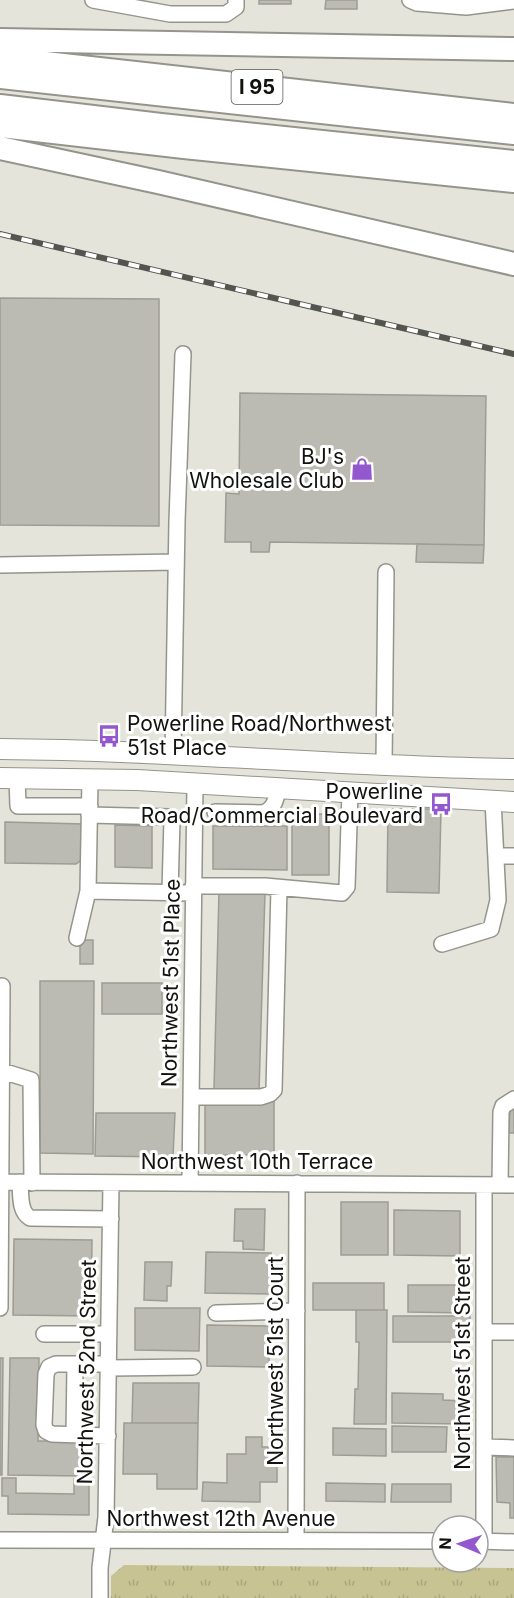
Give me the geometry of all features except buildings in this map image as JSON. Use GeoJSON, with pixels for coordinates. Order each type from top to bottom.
{"type":"FeatureCollection","features":[{"type":"Feature","properties":{"kind":"highway"},"geometry":{"type":"LineString","coordinates":[[0,40],[514,49]]}},
{"type":"Feature","properties":{"kind":"highway","name":"I 95"},"geometry":{"type":"LineString","coordinates":[[0,58],[514,115]]}},
{"type":"Feature","properties":{"kind":"highway"},"geometry":{"type":"LineString","coordinates":[[0,77],[514,133]]}},
{"type":"Feature","properties":{"kind":"highway"},"geometry":{"type":"LineString","coordinates":[[0,106],[514,162]]}},
{"type":"Feature","properties":{"kind":"highway"},"geometry":{"type":"LineString","coordinates":[[0,126],[514,181]]}},
{"type":"Feature","properties":{"kind":"highway"},"geometry":{"type":"LineString","coordinates":[[0,148],[169,184],[514,264]]}},
{"type":"Feature","properties":{"kind":"main road"},"geometry":{"type":"LineString","coordinates":[[0,749],[173,753],[384,765],[514,769]]}},
{"type":"Feature","properties":{"kind":"main road"},"geometry":{"type":"LineString","coordinates":[[137,780],[164,766],[173,753]]}},
{"type":"Feature","properties":{"kind":"main road"},"geometry":{"type":"LineString","coordinates":[[195,783],[198,775],[221,756]]}},
{"type":"Feature","properties":{"kind":"main road"},"geometry":{"type":"LineString","coordinates":[[9,778],[137,780],[514,802]]}},
{"type":"Feature","properties":{"kind":"street"},"geometry":{"type":"LineString","coordinates":[[93,0],[170,14],[226,14],[236,3]]}},
{"type":"Feature","properties":{"kind":"street"},"geometry":{"type":"LineString","coordinates":[[410,0],[417,3],[466,7],[514,1]]}},
{"type":"Feature","properties":{"kind":"street"},"geometry":{"type":"LineString","coordinates":[[173,753],[183,354]]}},
{"type":"Feature","properties":{"kind":"street"},"geometry":{"type":"LineString","coordinates":[[0,565],[176,562]]}},
{"type":"Feature","properties":{"kind":"street"},"geometry":{"type":"LineString","coordinates":[[384,765],[386,572]]}},
{"type":"Feature","properties":{"kind":"street"},"geometry":{"type":"LineString","coordinates":[[9,778],[18,806],[165,815],[172,819],[181,816],[194,820]]}},
{"type":"Feature","properties":{"kind":"street"},"geometry":{"type":"LineString","coordinates":[[77,938],[88,891],[90,779]]}},
{"type":"Feature","properties":{"kind":"street","name":"Northwest 51st Place"},"geometry":{"type":"LineString","coordinates":[[190,1182],[195,783]]}},
{"type":"Feature","properties":{"kind":"street"},"geometry":{"type":"LineString","coordinates":[[215,812],[263,813],[274,807],[279,788]]}},
{"type":"Feature","properties":{"kind":"street"},"geometry":{"type":"LineString","coordinates":[[88,891],[170,892],[193,889],[279,888],[342,893],[347,887],[350,792]]}},
{"type":"Feature","properties":{"kind":"street"},"geometry":{"type":"LineString","coordinates":[[442,944],[491,929],[498,900],[493,800]]}},
{"type":"Feature","properties":{"kind":"street"},"geometry":{"type":"LineString","coordinates":[[170,892],[172,819]]}},
{"type":"Feature","properties":{"kind":"street"},"geometry":{"type":"LineString","coordinates":[[496,856],[514,856]]}},
{"type":"Feature","properties":{"kind":"street"},"geometry":{"type":"LineString","coordinates":[[191,1097],[266,1096],[274,1090],[279,888]]}},
{"type":"Feature","properties":{"kind":"street"},"geometry":{"type":"LineString","coordinates":[[0,1308],[2,986]]}},
{"type":"Feature","properties":{"kind":"street"},"geometry":{"type":"LineString","coordinates":[[1,1063],[30,1080],[26,1183],[21,1203],[25,1215],[30,1218],[111,1220]]}},
{"type":"Feature","properties":{"kind":"street","name":"Northwest 51st Street"},"geometry":{"type":"LineString","coordinates":[[482,1514],[484,1332],[499,1185],[501,1112],[503,1106],[514,1099]]}},
{"type":"Feature","properties":{"kind":"street","name":"Northwest 10th Terrace"},"geometry":{"type":"LineString","coordinates":[[1,1182],[499,1185]]}},
{"type":"Feature","properties":{"kind":"street","name":"Northwest 52nd Street"},"geometry":{"type":"LineString","coordinates":[[100,1598],[106,1517],[111,1183]]}},
{"type":"Feature","properties":{"kind":"street","name":"Northwest 51st Court"},"geometry":{"type":"LineString","coordinates":[[296,1540],[297,1183]]}},
{"type":"Feature","properties":{"kind":"street"},"geometry":{"type":"LineString","coordinates":[[216,1313],[297,1311]]}},
{"type":"Feature","properties":{"kind":"street"},"geometry":{"type":"LineString","coordinates":[[484,1332],[514,1332]]}},
{"type":"Feature","properties":{"kind":"street"},"geometry":{"type":"LineString","coordinates":[[44,1334],[109,1334]]}},
{"type":"Feature","properties":{"kind":"street"},"geometry":{"type":"LineString","coordinates":[[108,1436],[52,1434],[46,1431],[44,1425],[47,1370],[56,1364],[193,1367]]}},
{"type":"Feature","properties":{"kind":"street"},"geometry":{"type":"LineString","coordinates":[[74,1435],[75,1364]]}},
{"type":"Feature","properties":{"kind":"street"},"geometry":{"type":"LineString","coordinates":[[484,1448],[514,1448]]}},
{"type":"Feature","properties":{"kind":"street","name":"Northwest 12th Avenue"},"geometry":{"type":"LineString","coordinates":[[0,1540],[430,1541]]}},
{"type":"Feature","properties":{"kind":"street"},"geometry":{"type":"LineString","coordinates":[[490,1541],[514,1542]]}},
{"type":"Feature","properties":{"kind":"green space"},"geometry":{"type":"Polygon","coordinates":[[[124,1565],[430,1567],[430,1574],[490,1574],[490,1568],[514,1568],[514,1598],[111,1598],[111,1576],[124,1565]]]}},
{"type":"Feature","properties":{"kind":"railway"},"geometry":{"type":"LineString","coordinates":[[0,234],[514,354]]}},
{"type":"Feature","properties":{"kind":"place","name":"BJ's Wholesale Club"},"geometry":{"type":"Point","coordinates":[362,469]}},
{"type":"Feature","properties":{"kind":"place","name":"Powerline Road/Northwest 51st Place"},"geometry":{"type":"Point","coordinates":[109,736]}},
{"type":"Feature","properties":{"kind":"place","name":"Powerline Road/Commercial Boulevard"},"geometry":{"type":"Point","coordinates":[441,804]}}]}
